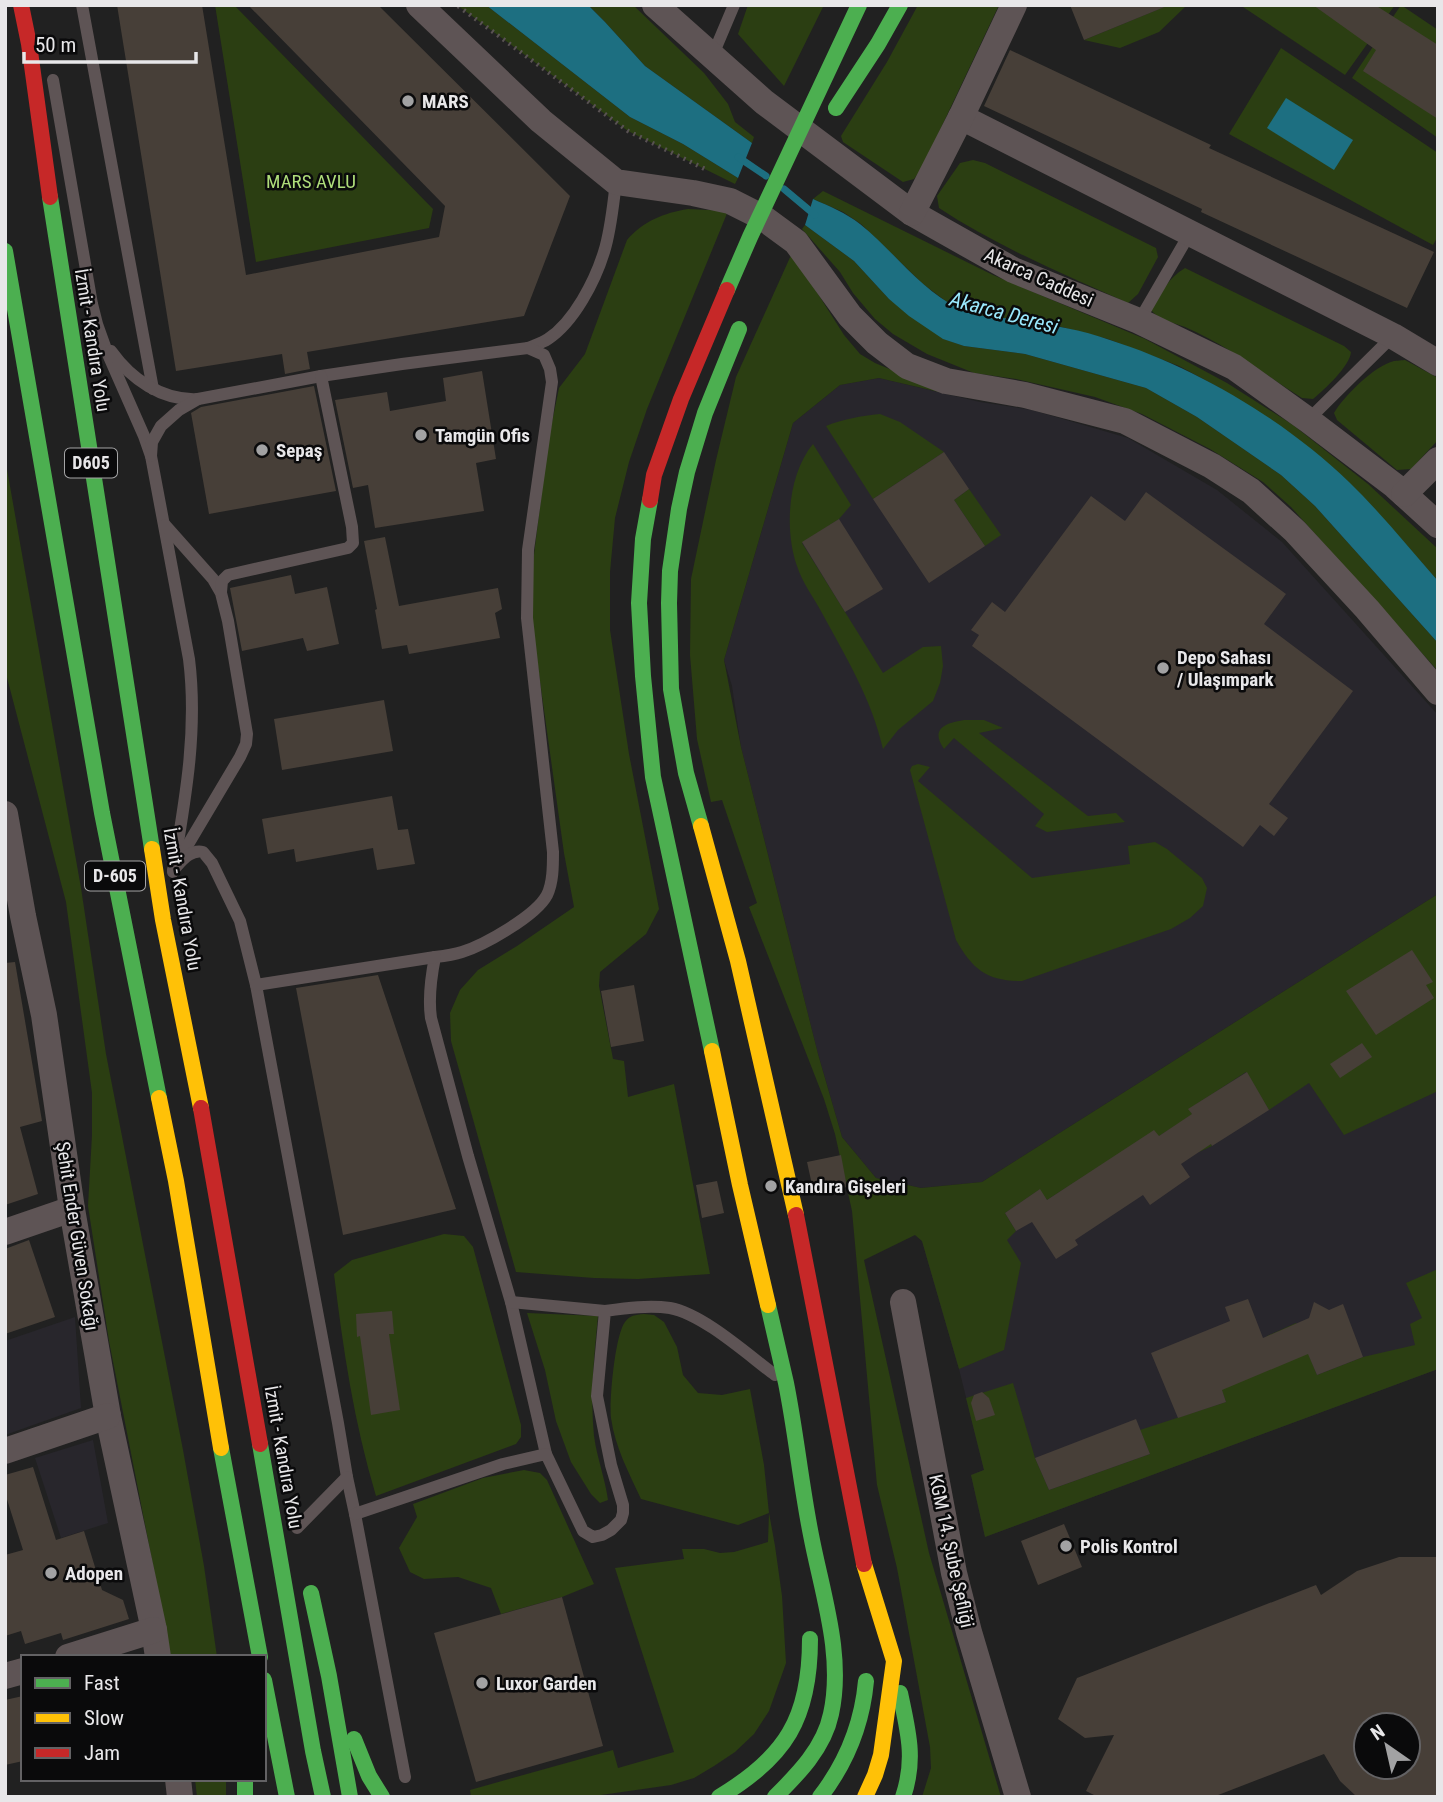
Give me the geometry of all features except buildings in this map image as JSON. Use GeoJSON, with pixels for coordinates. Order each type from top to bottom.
{"type":"FeatureCollection","features":[{"type":"Feature","properties":{"kind":"highway","name":"İzmit - Kandıra Yolu"},"geometry":{"type":"LineString","coordinates":[[21,5],[29,44],[61,277],[163,920],[199,1094],[323,1797]]}},
{"type":"Feature","properties":{"kind":"highway"},"geometry":{"type":"LineString","coordinates":[[811,92],[842,5]]}},
{"type":"Feature","properties":{"kind":"highway"},"geometry":{"type":"LineString","coordinates":[[775,1797],[800,1773],[827,1728],[836,1674],[786,1384],[740,1185],[653,777],[639,603],[643,539],[653,475],[681,399],[750,237],[785,130],[811,92],[859,5]]}},
{"type":"Feature","properties":{"kind":"highway"},"geometry":{"type":"LineString","coordinates":[[814,155],[885,5]]}},
{"type":"Feature","properties":{"kind":"highway"},"geometry":{"type":"LineString","coordinates":[[831,119],[900,5]]}},
{"type":"Feature","properties":{"kind":"highway"},"geometry":{"type":"LineString","coordinates":[[771,249],[787,214]]}},
{"type":"Feature","properties":{"kind":"highway","name":"D-605"},"geometry":{"type":"LineString","coordinates":[[5,251],[102,813],[176,1181],[230,1500]]}},
{"type":"Feature","properties":{"kind":"highway"},"geometry":{"type":"LineString","coordinates":[[746,312],[705,413],[679,509],[671,561],[669,603],[671,689],[686,774],[738,961],[789,1179],[866,1572],[894,1661],[912,1754],[910,1776],[903,1797]]}},
{"type":"Feature","properties":{"kind":"highway"},"geometry":{"type":"LineString","coordinates":[[199,1094],[232,1195]]}},
{"type":"Feature","properties":{"kind":"highway"},"geometry":{"type":"LineString","coordinates":[[230,1500],[232,1595]]}},
{"type":"Feature","properties":{"kind":"highway"},"geometry":{"type":"LineString","coordinates":[[230,1500],[260,1655]]}},
{"type":"Feature","properties":{"kind":"highway"},"geometry":{"type":"LineString","coordinates":[[806,1592],[811,1536]]}},
{"type":"Feature","properties":{"kind":"highway"},"geometry":{"type":"LineString","coordinates":[[866,1572],[866,1626]]}},
{"type":"Feature","properties":{"kind":"highway"},"geometry":{"type":"LineString","coordinates":[[308,1581],[329,1676],[350,1797]]}},
{"type":"Feature","properties":{"kind":"highway"},"geometry":{"type":"LineString","coordinates":[[719,1797],[763,1767],[795,1726],[809,1684],[811,1657],[808,1618]]}},
{"type":"Feature","properties":{"kind":"highway"},"geometry":{"type":"LineString","coordinates":[[865,1797],[881,1755],[894,1661]]}},
{"type":"Feature","properties":{"kind":"highway"},"geometry":{"type":"LineString","coordinates":[[820,1797],[843,1765],[855,1739],[863,1707],[866,1666]]}},
{"type":"Feature","properties":{"kind":"highway"},"geometry":{"type":"LineString","coordinates":[[329,1676],[369,1776],[382,1797]]}},
{"type":"Feature","properties":{"kind":"highway"},"geometry":{"type":"LineString","coordinates":[[266,1690],[287,1797]]}},
{"type":"Feature","properties":{"kind":"street"},"geometry":{"type":"LineString","coordinates":[[419,5],[541,121],[616,182],[730,201],[762,217],[796,242],[850,316],[877,343],[907,366],[946,381],[1025,395],[1125,421],[1212,466],[1251,491],[1295,530],[1438,692]]}},
{"type":"Feature","properties":{"kind":"street","name":"Akarca Caddesi"},"geometry":{"type":"LineString","coordinates":[[655,5],[764,102],[912,213],[1013,270],[1139,321],[1234,367],[1404,494],[1438,525]]}},
{"type":"Feature","properties":{"kind":"street"},"geometry":{"type":"LineString","coordinates":[[912,213],[1014,5]]}},
{"type":"Feature","properties":{"kind":"street"},"geometry":{"type":"LineString","coordinates":[[961,117],[1393,336],[1438,363]]}},
{"type":"Feature","properties":{"kind":"street"},"geometry":{"type":"LineString","coordinates":[[1404,494],[1438,460]]}},
{"type":"Feature","properties":{"kind":"street","name":"Şehit Ender Güven Sokağı"},"geometry":{"type":"LineString","coordinates":[[5,814],[14,920],[44,1016],[72,1209],[108,1416],[158,1655]]}},
{"type":"Feature","properties":{"kind":"street"},"geometry":{"type":"LineString","coordinates":[[5,1232],[72,1209]]}},
{"type":"Feature","properties":{"kind":"street","name":"KGM 14. Şube Şefliği"},"geometry":{"type":"LineString","coordinates":[[902,1302],[956,1582],[1018,1797]]}},
{"type":"Feature","properties":{"kind":"street"},"geometry":{"type":"LineString","coordinates":[[5,1451],[108,1416]]}},
{"type":"Feature","properties":{"kind":"street"},"geometry":{"type":"LineString","coordinates":[[74,1655],[154,1630]]}},
{"type":"Feature","properties":{"kind":"lane"},"geometry":{"type":"LineString","coordinates":[[82,5],[153,389]]}},
{"type":"Feature","properties":{"kind":"lane"},"geometry":{"type":"LineString","coordinates":[[712,57],[734,5]]}},
{"type":"Feature","properties":{"kind":"lane"},"geometry":{"type":"LineString","coordinates":[[50,65],[92,304],[113,366],[151,456],[189,659],[192,689],[189,773],[163,920]]}},
{"type":"Feature","properties":{"kind":"lane"},"geometry":{"type":"LineString","coordinates":[[97,324],[118,361],[132,375],[153,389],[178,397],[198,399],[321,376],[528,348],[550,338],[563,326],[576,310],[594,278],[605,251],[616,182]]}},
{"type":"Feature","properties":{"kind":"lane"},"geometry":{"type":"LineString","coordinates":[[1139,321],[1190,233]]}},
{"type":"Feature","properties":{"kind":"lane"},"geometry":{"type":"LineString","coordinates":[[1308,421],[1393,336]]}},
{"type":"Feature","properties":{"kind":"lane"},"geometry":{"type":"LineString","coordinates":[[256,985],[450,955],[473,948],[532,912],[544,900],[550,888],[553,852],[527,618],[528,550],[552,382],[549,363],[544,355],[528,348]]}},
{"type":"Feature","properties":{"kind":"lane"},"geometry":{"type":"LineString","coordinates":[[221,593],[222,581],[226,575],[348,548],[353,544],[352,527],[321,376]]}},
{"type":"Feature","properties":{"kind":"lane"},"geometry":{"type":"LineString","coordinates":[[151,456],[152,442],[161,426],[179,410],[198,399]]}},
{"type":"Feature","properties":{"kind":"lane"},"geometry":{"type":"LineString","coordinates":[[164,523],[214,579],[221,593],[247,737],[235,766],[173,870]]}},
{"type":"Feature","properties":{"kind":"lane"},"geometry":{"type":"LineString","coordinates":[[173,870],[192,852],[203,852],[208,856],[240,921],[256,985],[346,1476],[405,1777]]}},
{"type":"Feature","properties":{"kind":"lane"},"geometry":{"type":"LineString","coordinates":[[435,957],[430,991],[431,1018],[511,1302],[547,1454],[583,1531],[593,1537],[603,1535],[621,1520],[623,1505],[611,1465],[597,1396],[606,1311]]}},
{"type":"Feature","properties":{"kind":"lane"},"geometry":{"type":"LineString","coordinates":[[511,1302],[606,1311],[673,1308],[698,1318],[786,1384]]}},
{"type":"Feature","properties":{"kind":"lane"},"geometry":{"type":"LineString","coordinates":[[355,1514],[503,1464],[547,1454]]}},
{"type":"Feature","properties":{"kind":"lane"},"geometry":{"type":"LineString","coordinates":[[297,1528],[346,1476]]}},
{"type":"Feature","properties":{"kind":"path"},"geometry":{"type":"LineString","coordinates":[[457,5],[628,131],[711,172]]}},
{"type":"Feature","properties":{"kind":"shaded area"},"geometry":{"type":"Polygon","coordinates":[[[879,378],[980,402],[1032,410],[1128,438],[1217,490],[1282,542],[1438,715],[1438,894],[982,1182],[921,1188],[876,1178],[842,1137],[818,1054],[741,747],[732,686],[724,660],[793,423],[840,385],[879,378]]]}},
{"type":"Feature","properties":{"kind":"shaded area"},"geometry":{"type":"Polygon","coordinates":[[[1438,918],[1438,1369],[985,1537],[971,1475],[984,1470],[959,1369],[922,1241],[1438,918]]]}},
{"type":"Feature","properties":{"kind":"shaded area"},"geometry":{"type":"Polygon","coordinates":[[[75,1317],[81,1408],[5,1435],[5,1341],[75,1317]]]}},
{"type":"Feature","properties":{"kind":"shaded area"},"geometry":{"type":"Polygon","coordinates":[[[93,1440],[108,1523],[61,1538],[35,1458],[93,1440]]]}},
{"type":"Feature","properties":{"kind":"green space","name":"MARS AVLU"},"geometry":{"type":"Polygon","coordinates":[[[215,5],[234,5],[433,209],[429,228],[256,262],[215,5]]]}},
{"type":"Feature","properties":{"kind":"green space"},"geometry":{"type":"Polygon","coordinates":[[[457,5],[486,5],[630,117],[683,144],[738,178],[735,184],[628,131],[457,5]]]}},
{"type":"Feature","properties":{"kind":"green space"},"geometry":{"type":"Polygon","coordinates":[[[588,5],[633,5],[704,73],[728,104],[735,122],[754,137],[752,143],[645,66],[588,5]]]}},
{"type":"Feature","properties":{"kind":"green space"},"geometry":{"type":"Polygon","coordinates":[[[748,5],[824,5],[784,86],[738,34],[748,5]]]}},
{"type":"Feature","properties":{"kind":"green space"},"geometry":{"type":"Polygon","coordinates":[[[918,5],[999,5],[922,168],[914,179],[903,182],[843,142],[841,136],[887,62],[918,5]]]}},
{"type":"Feature","properties":{"kind":"green space"},"geometry":{"type":"Polygon","coordinates":[[[1169,5],[1186,6],[1159,32],[1120,48],[1084,40],[1169,5]]]}},
{"type":"Feature","properties":{"kind":"green space"},"geometry":{"type":"Polygon","coordinates":[[[1240,5],[1395,5],[1345,75],[1240,5]]]}},
{"type":"Feature","properties":{"kind":"green space"},"geometry":{"type":"Polygon","coordinates":[[[1401,5],[1438,30],[1438,138],[1352,78],[1401,5]]]}},
{"type":"Feature","properties":{"kind":"green space"},"geometry":{"type":"Polygon","coordinates":[[[1281,48],[1438,153],[1438,236],[1433,245],[1229,134],[1281,48]]]}},
{"type":"Feature","properties":{"kind":"green space"},"geometry":{"type":"Polygon","coordinates":[[[973,160],[985,163],[1156,248],[1158,257],[1138,294],[1128,303],[1008,248],[939,208],[937,196],[960,163],[973,160]]]}},
{"type":"Feature","properties":{"kind":"green space"},"geometry":{"type":"Polygon","coordinates":[[[823,191],[993,275],[1145,339],[1227,383],[1293,425],[1368,484],[1438,549],[1438,581],[1370,504],[1220,388],[1179,366],[1108,339],[1058,326],[980,315],[963,310],[923,284],[861,224],[843,212],[813,199],[823,191]]]}},
{"type":"Feature","properties":{"kind":"green space"},"geometry":{"type":"Polygon","coordinates":[[[688,209],[728,211],[647,409],[629,462],[615,518],[610,572],[610,630],[629,754],[659,909],[646,934],[600,972],[599,986],[613,1059],[624,1061],[628,1097],[674,1084],[710,1274],[638,1279],[516,1272],[451,1041],[450,1013],[460,990],[478,970],[574,907],[532,624],[533,563],[548,442],[559,388],[585,354],[627,240],[654,219],[688,209]]]}},
{"type":"Feature","properties":{"kind":"green space"},"geometry":{"type":"Polygon","coordinates":[[[805,225],[854,261],[889,299],[944,339],[964,346],[1025,354],[1146,388],[1197,417],[1281,475],[1315,506],[1438,643],[1438,671],[1291,507],[1263,482],[1210,449],[1142,414],[1095,397],[1016,379],[974,373],[927,354],[893,334],[875,319],[853,293],[840,272],[802,229],[805,225]]]}},
{"type":"Feature","properties":{"kind":"green space"},"geometry":{"type":"Polygon","coordinates":[[[792,253],[844,335],[860,354],[875,363],[952,395],[879,378],[840,385],[793,423],[724,660],[741,747],[818,1054],[842,1137],[876,1178],[921,1188],[982,1182],[1438,894],[1438,1091],[1344,1135],[1309,1083],[1269,1110],[1246,1072],[1189,1109],[1212,1146],[1199,1152],[1178,1124],[1117,1155],[1047,1200],[1039,1190],[1005,1213],[1016,1231],[1007,1240],[1021,1263],[1004,1350],[959,1369],[922,1241],[915,1235],[864,1260],[929,1553],[1001,1797],[922,1797],[931,1768],[930,1747],[897,1568],[877,1485],[852,1211],[835,1134],[824,1099],[749,907],[757,903],[722,800],[711,802],[697,739],[690,655],[691,579],[736,377],[792,253]]]}},
{"type":"Feature","properties":{"kind":"green space"},"geometry":{"type":"Polygon","coordinates":[[[1185,268],[1344,346],[1351,352],[1350,358],[1336,377],[1313,399],[1302,398],[1216,342],[1166,320],[1151,310],[1169,281],[1185,268]]]}},
{"type":"Feature","properties":{"kind":"green space"},"geometry":{"type":"Polygon","coordinates":[[[1405,360],[1438,378],[1438,440],[1411,469],[1397,470],[1337,420],[1334,413],[1352,390],[1369,375],[1386,364],[1405,360]]]}},
{"type":"Feature","properties":{"kind":"green space"},"geometry":{"type":"Polygon","coordinates":[[[880,414],[900,422],[944,452],[873,499],[826,426],[852,418],[880,414]]]}},
{"type":"Feature","properties":{"kind":"green space"},"geometry":{"type":"Polygon","coordinates":[[[813,444],[851,505],[839,519],[802,543],[883,673],[923,647],[941,646],[943,666],[933,701],[898,730],[883,749],[865,696],[802,578],[793,551],[790,536],[791,502],[798,471],[813,444]]]}},
{"type":"Feature","properties":{"kind":"green space"},"geometry":{"type":"Polygon","coordinates":[[[5,458],[81,888],[106,1054],[183,1450],[217,1655],[171,1655],[109,1341],[88,1206],[92,1093],[66,902],[5,670],[5,458]]]}},
{"type":"Feature","properties":{"kind":"green space"},"geometry":{"type":"Polygon","coordinates":[[[969,489],[1001,535],[985,546],[954,500],[969,489]]]}},
{"type":"Feature","properties":{"kind":"green space"},"geometry":{"type":"Polygon","coordinates":[[[964,720],[984,720],[1003,728],[979,733],[1088,816],[1116,813],[1125,822],[1047,832],[1035,826],[1044,814],[954,738],[944,749],[939,732],[946,725],[964,720]]]}},
{"type":"Feature","properties":{"kind":"green space"},"geometry":{"type":"Polygon","coordinates":[[[918,764],[930,767],[918,781],[1032,878],[1130,864],[1128,846],[1155,842],[1202,878],[1207,888],[1203,906],[1190,918],[1171,929],[1022,981],[990,976],[975,966],[956,940],[910,770],[918,764]]]}},
{"type":"Feature","properties":{"kind":"green space"},"geometry":{"type":"Polygon","coordinates":[[[444,1234],[464,1236],[473,1247],[521,1425],[521,1437],[516,1444],[376,1496],[350,1386],[334,1274],[352,1260],[444,1234]]]}},
{"type":"Feature","properties":{"kind":"green space"},"geometry":{"type":"Polygon","coordinates":[[[1438,1269],[1438,1369],[985,1537],[971,1475],[984,1470],[966,1398],[1013,1383],[1035,1458],[1049,1490],[1150,1454],[1140,1430],[1226,1402],[1210,1358],[1249,1378],[1267,1336],[1296,1323],[1317,1375],[1363,1357],[1415,1345],[1410,1324],[1422,1318],[1406,1283],[1438,1269]]]}},
{"type":"Feature","properties":{"kind":"green space"},"geometry":{"type":"Polygon","coordinates":[[[527,1313],[598,1316],[592,1406],[595,1444],[608,1500],[600,1503],[591,1494],[571,1462],[556,1421],[545,1370],[527,1313]]]}},
{"type":"Feature","properties":{"kind":"green space"},"geometry":{"type":"Polygon","coordinates":[[[644,1314],[654,1315],[664,1322],[677,1347],[683,1375],[698,1393],[722,1395],[750,1389],[764,1465],[769,1513],[738,1525],[641,1499],[619,1450],[611,1410],[614,1368],[621,1329],[629,1318],[644,1314]]]}},
{"type":"Feature","properties":{"kind":"green space"},"geometry":{"type":"Polygon","coordinates":[[[524,1470],[540,1473],[547,1480],[594,1584],[562,1597],[501,1614],[491,1588],[458,1577],[424,1579],[410,1572],[399,1548],[417,1517],[413,1504],[483,1478],[524,1470]]]}},
{"type":"Feature","properties":{"kind":"green space"},"geometry":{"type":"Polygon","coordinates":[[[769,1513],[782,1596],[786,1663],[769,1711],[754,1734],[735,1752],[714,1766],[694,1778],[671,1785],[587,1797],[471,1797],[470,1790],[613,1750],[618,1768],[674,1752],[615,1568],[684,1559],[682,1549],[734,1552],[768,1542],[769,1513]]]}},
{"type":"Feature","properties":{"kind":"green space"},"geometry":{"type":"Polygon","coordinates":[[[195,1781],[226,1781],[226,1797],[197,1797],[195,1781]]]}},
{"type":"Feature","properties":{"kind":"water"},"geometry":{"type":"Polygon","coordinates":[[[486,5],[588,5],[645,66],[752,143],[738,178],[683,144],[630,117],[486,5]]]}},
{"type":"Feature","properties":{"kind":"water"},"geometry":{"type":"Polygon","coordinates":[[[1286,98],[1353,140],[1334,170],[1267,128],[1286,98]]]}},
{"type":"Feature","properties":{"kind":"water"},"geometry":{"type":"Polygon","coordinates":[[[813,199],[860,224],[919,280],[945,301],[960,309],[983,316],[1022,320],[1078,331],[1142,351],[1206,380],[1297,437],[1361,494],[1438,581],[1438,643],[1315,506],[1281,475],[1197,417],[1146,388],[1025,354],[964,346],[943,339],[909,316],[889,299],[854,261],[805,225],[813,199]]]}},
{"type":"Feature","properties":{"kind":"waterway","name":"Akarca Deresi"},"geometry":{"type":"LineString","coordinates":[[738,157],[766,176]]}},
{"type":"Feature","properties":{"kind":"waterway","name":"Akarca Deresi"},"geometry":{"type":"LineString","coordinates":[[784,189],[815,215]]}},
{"type":"Feature","properties":{"kind":"traffic: fast"},"geometry":{"type":"LineString","coordinates":[[727,290],[859,5]]}},
{"type":"Feature","properties":{"kind":"traffic: fast"},"geometry":{"type":"LineString","coordinates":[[836,108],[900,5]]}},
{"type":"Feature","properties":{"kind":"traffic: fast"},"geometry":{"type":"LineString","coordinates":[[50,197],[152,849]]}},
{"type":"Feature","properties":{"kind":"traffic: fast"},"geometry":{"type":"LineString","coordinates":[[5,251],[102,813],[159,1098]]}},
{"type":"Feature","properties":{"kind":"traffic: fast"},"geometry":{"type":"LineString","coordinates":[[701,826],[686,773],[671,689],[670,571],[687,472],[705,413],[739,329]]}},
{"type":"Feature","properties":{"kind":"traffic: fast"},"geometry":{"type":"LineString","coordinates":[[650,500],[643,539],[639,603],[653,777],[712,1051]]}},
{"type":"Feature","properties":{"kind":"traffic: fast"},"geometry":{"type":"LineString","coordinates":[[768,1305],[790,1402],[807,1516],[830,1624],[835,1669],[831,1714],[823,1738],[801,1770],[775,1797]]}},
{"type":"Feature","properties":{"kind":"traffic: fast"},"geometry":{"type":"LineString","coordinates":[[260,1444],[323,1797]]}},
{"type":"Feature","properties":{"kind":"traffic: fast"},"geometry":{"type":"LineString","coordinates":[[221,1448],[260,1655]]}},
{"type":"Feature","properties":{"kind":"traffic: fast"},"geometry":{"type":"LineString","coordinates":[[311,1593],[350,1797]]}},
{"type":"Feature","properties":{"kind":"traffic: fast"},"geometry":{"type":"LineString","coordinates":[[719,1797],[761,1767],[790,1733],[805,1691],[810,1639]]}},
{"type":"Feature","properties":{"kind":"traffic: fast"},"geometry":{"type":"LineString","coordinates":[[820,1797],[830,1784],[852,1742],[861,1713],[866,1681]]}},
{"type":"Feature","properties":{"kind":"traffic: fast"},"geometry":{"type":"LineString","coordinates":[[266,1690],[287,1797]]}},
{"type":"Feature","properties":{"kind":"traffic: fast"},"geometry":{"type":"LineString","coordinates":[[900,1693],[910,1757],[903,1797]]}},
{"type":"Feature","properties":{"kind":"traffic: fast"},"geometry":{"type":"LineString","coordinates":[[354,1739],[369,1776],[382,1797]]}},
{"type":"Feature","properties":{"kind":"traffic: fast"},"geometry":{"type":"LineString","coordinates":[[245,1781],[245,1797]]}},
{"type":"Feature","properties":{"kind":"traffic: slow"},"geometry":{"type":"LineString","coordinates":[[701,826],[738,961],[796,1215]]}},
{"type":"Feature","properties":{"kind":"traffic: slow"},"geometry":{"type":"LineString","coordinates":[[152,849],[163,920],[201,1108]]}},
{"type":"Feature","properties":{"kind":"traffic: slow"},"geometry":{"type":"LineString","coordinates":[[712,1051],[768,1305]]}},
{"type":"Feature","properties":{"kind":"traffic: slow"},"geometry":{"type":"LineString","coordinates":[[159,1098],[176,1181],[221,1448]]}},
{"type":"Feature","properties":{"kind":"traffic: slow"},"geometry":{"type":"LineString","coordinates":[[864,1564],[894,1661],[881,1755],[865,1797]]}},
{"type":"Feature","properties":{"kind":"traffic: jam"},"geometry":{"type":"LineString","coordinates":[[21,5],[50,197]]}},
{"type":"Feature","properties":{"kind":"traffic: jam"},"geometry":{"type":"LineString","coordinates":[[650,500],[654,475],[681,399],[727,290]]}},
{"type":"Feature","properties":{"kind":"traffic: jam"},"geometry":{"type":"LineString","coordinates":[[201,1108],[260,1444]]}},
{"type":"Feature","properties":{"kind":"traffic: jam"},"geometry":{"type":"LineString","coordinates":[[796,1215],[864,1564]]}},
{"type":"Feature","properties":{"kind":"place","name":"MARS"},"geometry":{"type":"Point","coordinates":[408,101]}},
{"type":"Feature","properties":{"kind":"place","name":"Tamgün Ofis"},"geometry":{"type":"Point","coordinates":[421,435]}},
{"type":"Feature","properties":{"kind":"place","name":"Sepaş"},"geometry":{"type":"Point","coordinates":[262,450]}},
{"type":"Feature","properties":{"kind":"place","name":"Depo Sahası / Ulaşımpark"},"geometry":{"type":"Point","coordinates":[1163,668]}},
{"type":"Feature","properties":{"kind":"place","name":"Kandıra Gişeleri"},"geometry":{"type":"Point","coordinates":[771,1186]}},
{"type":"Feature","properties":{"kind":"place","name":"Polis Kontrol"},"geometry":{"type":"Point","coordinates":[1066,1546]}},
{"type":"Feature","properties":{"kind":"place","name":"Adopen"},"geometry":{"type":"Point","coordinates":[51,1573]}},
{"type":"Feature","properties":{"kind":"place","name":"Luxor Garden"},"geometry":{"type":"Point","coordinates":[482,1683]}}]}
